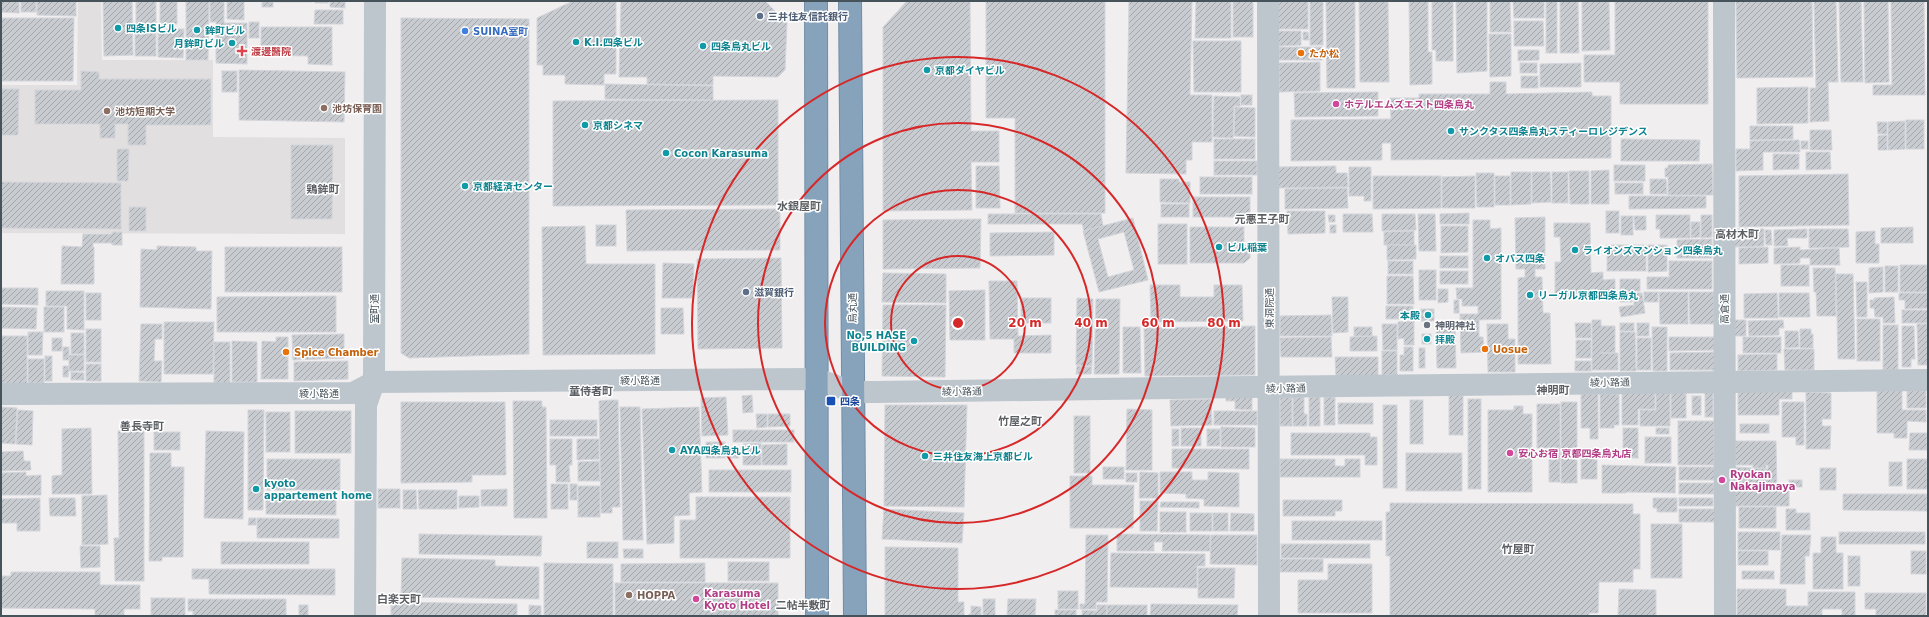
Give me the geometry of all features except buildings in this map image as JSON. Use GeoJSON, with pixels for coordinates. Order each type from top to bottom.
{"type":"FeatureCollection","features":[{"type":"Feature","properties":{"kind":"highway"},"geometry":{"type":"LineString","coordinates":[[816,1],[817,616]]}},
{"type":"Feature","properties":{"kind":"highway","name":"烏丸通"},"geometry":{"type":"LineString","coordinates":[[850,1],[855,616]]}},
{"type":"Feature","properties":{"kind":"street","name":"室町通"},"geometry":{"type":"LineString","coordinates":[[365,616],[366,405],[374,382],[375,1]]}},
{"type":"Feature","properties":{"kind":"street","name":"東洞院通"},"geometry":{"type":"LineString","coordinates":[[1268,1],[1269,616]]}},
{"type":"Feature","properties":{"kind":"street","name":"高倉通"},"geometry":{"type":"LineString","coordinates":[[1724,1],[1725,616]]}},
{"type":"Feature","properties":{"kind":"street","name":"綾小路通"},"geometry":{"type":"LineString","coordinates":[[1,394],[353,393],[374,382],[817,379],[853,392],[1269,388],[1724,380],[1928,380]]}},
{"type":"Feature","properties":{"kind":"shaded area","name":"池坊短期大学"},"geometry":{"type":"Polygon","coordinates":[[[78,1],[101,1],[102,60],[213,60],[213,137],[345,138],[345,234],[1,233],[1,85],[77,85],[78,1]]]}},
{"type":"Feature","properties":{"kind":"place","name":"三井住友信託銀行"},"geometry":{"type":"Point","coordinates":[760,16]}},
{"type":"Feature","properties":{"kind":"place","name":"四条ISビル"},"geometry":{"type":"Point","coordinates":[118,28]}},
{"type":"Feature","properties":{"kind":"place","name":"鉾町ビル"},"geometry":{"type":"Point","coordinates":[197,30]}},
{"type":"Feature","properties":{"kind":"place","name":"SUINA室町"},"geometry":{"type":"Point","coordinates":[465,31]}},
{"type":"Feature","properties":{"kind":"place","name":"K.I.四条ビル"},"geometry":{"type":"Point","coordinates":[576,42]}},
{"type":"Feature","properties":{"kind":"place","name":"月鉾町ビル"},"geometry":{"type":"Point","coordinates":[232,43]}},
{"type":"Feature","properties":{"kind":"place","name":"四条烏丸ビル"},"geometry":{"type":"Point","coordinates":[703,46]}},
{"type":"Feature","properties":{"kind":"place","name":"渡邊醫院"},"geometry":{"type":"Point","coordinates":[242,51]}},
{"type":"Feature","properties":{"kind":"place","name":"たか松"},"geometry":{"type":"Point","coordinates":[1301,53]}},
{"type":"Feature","properties":{"kind":"place","name":"京都ダイヤビル"},"geometry":{"type":"Point","coordinates":[927,70]}},
{"type":"Feature","properties":{"kind":"place","name":"ホテルエムズエスト四条烏丸"},"geometry":{"type":"Point","coordinates":[1336,104]}},
{"type":"Feature","properties":{"kind":"place","name":"池坊保育園"},"geometry":{"type":"Point","coordinates":[324,108]}},
{"type":"Feature","properties":{"kind":"place","name":"池坊短期大学"},"geometry":{"type":"Point","coordinates":[107,111]}},
{"type":"Feature","properties":{"kind":"place","name":"京都シネマ"},"geometry":{"type":"Point","coordinates":[585,125]}},
{"type":"Feature","properties":{"kind":"place","name":"サンクタス四条烏丸スティーロレジデンス"},"geometry":{"type":"Point","coordinates":[1451,131]}},
{"type":"Feature","properties":{"kind":"place","name":"Cocon Karasuma"},"geometry":{"type":"Point","coordinates":[666,153]}},
{"type":"Feature","properties":{"kind":"place","name":"京都経済センター"},"geometry":{"type":"Point","coordinates":[465,186]}},
{"type":"Feature","properties":{"kind":"place","name":"ビル稲葉"},"geometry":{"type":"Point","coordinates":[1219,247]}},
{"type":"Feature","properties":{"kind":"place","name":"ライオンズマンション四条烏丸"},"geometry":{"type":"Point","coordinates":[1575,250]}},
{"type":"Feature","properties":{"kind":"place","name":"オパス四条"},"geometry":{"type":"Point","coordinates":[1487,258]}},
{"type":"Feature","properties":{"kind":"place","name":"滋賀銀行"},"geometry":{"type":"Point","coordinates":[746,292]}},
{"type":"Feature","properties":{"kind":"place","name":"リーガル京都四条烏丸"},"geometry":{"type":"Point","coordinates":[1530,295]}},
{"type":"Feature","properties":{"kind":"place","name":"本殿"},"geometry":{"type":"Point","coordinates":[1428,315]}},
{"type":"Feature","properties":{"kind":"place","name":"神明神社"},"geometry":{"type":"Point","coordinates":[1427,325]}},
{"type":"Feature","properties":{"kind":"place","name":"拝殿"},"geometry":{"type":"Point","coordinates":[1427,339]}},
{"type":"Feature","properties":{"kind":"place","name":"No,5 HASE BUILDING"},"geometry":{"type":"Point","coordinates":[914,341]}},
{"type":"Feature","properties":{"kind":"place","name":"Uosue"},"geometry":{"type":"Point","coordinates":[1485,349]}},
{"type":"Feature","properties":{"kind":"place","name":"Spice Chamber"},"geometry":{"type":"Point","coordinates":[286,352]}},
{"type":"Feature","properties":{"kind":"place","name":"四条"},"geometry":{"type":"Point","coordinates":[831,401]}},
{"type":"Feature","properties":{"kind":"place","name":"AYA四条烏丸ビル"},"geometry":{"type":"Point","coordinates":[672,450]}},
{"type":"Feature","properties":{"kind":"place","name":"安心お宿 京都四条烏丸店"},"geometry":{"type":"Point","coordinates":[1510,453]}},
{"type":"Feature","properties":{"kind":"place","name":"三井住友海上京都ビル"},"geometry":{"type":"Point","coordinates":[925,456]}},
{"type":"Feature","properties":{"kind":"place","name":"Ryokan Nakajimaya"},"geometry":{"type":"Point","coordinates":[1722,480]}},
{"type":"Feature","properties":{"kind":"place","name":"kyoto appartement home"},"geometry":{"type":"Point","coordinates":[256,489]}},
{"type":"Feature","properties":{"kind":"place","name":"HOPPA"},"geometry":{"type":"Point","coordinates":[629,595]}},
{"type":"Feature","properties":{"kind":"place","name":"Karasuma Kyoto Hotel"},"geometry":{"type":"Point","coordinates":[696,599]}},
{"type":"Feature","properties":{"kind":"district","name":"鶏鉾町"},"geometry":{"type":"Point","coordinates":[323,189]}},
{"type":"Feature","properties":{"kind":"district","name":"水銀屋町"},"geometry":{"type":"Point","coordinates":[799,206]}},
{"type":"Feature","properties":{"kind":"district","name":"元悪王子町"},"geometry":{"type":"Point","coordinates":[1262,219]}},
{"type":"Feature","properties":{"kind":"district","name":"高材木町"},"geometry":{"type":"Point","coordinates":[1737,234]}},
{"type":"Feature","properties":{"kind":"district","name":"神明町"},"geometry":{"type":"Point","coordinates":[1553,390]}},
{"type":"Feature","properties":{"kind":"district","name":"童侍者町"},"geometry":{"type":"Point","coordinates":[591,391]}},
{"type":"Feature","properties":{"kind":"district","name":"竹屋之町"},"geometry":{"type":"Point","coordinates":[1020,421]}},
{"type":"Feature","properties":{"kind":"district","name":"善長寺町"},"geometry":{"type":"Point","coordinates":[142,426]}},
{"type":"Feature","properties":{"kind":"district","name":"竹屋町"},"geometry":{"type":"Point","coordinates":[1518,549]}},
{"type":"Feature","properties":{"kind":"district","name":"白楽天町"},"geometry":{"type":"Point","coordinates":[399,599]}},
{"type":"Feature","properties":{"kind":"district","name":"二帖半敷町"},"geometry":{"type":"Point","coordinates":[803,605]}}]}
